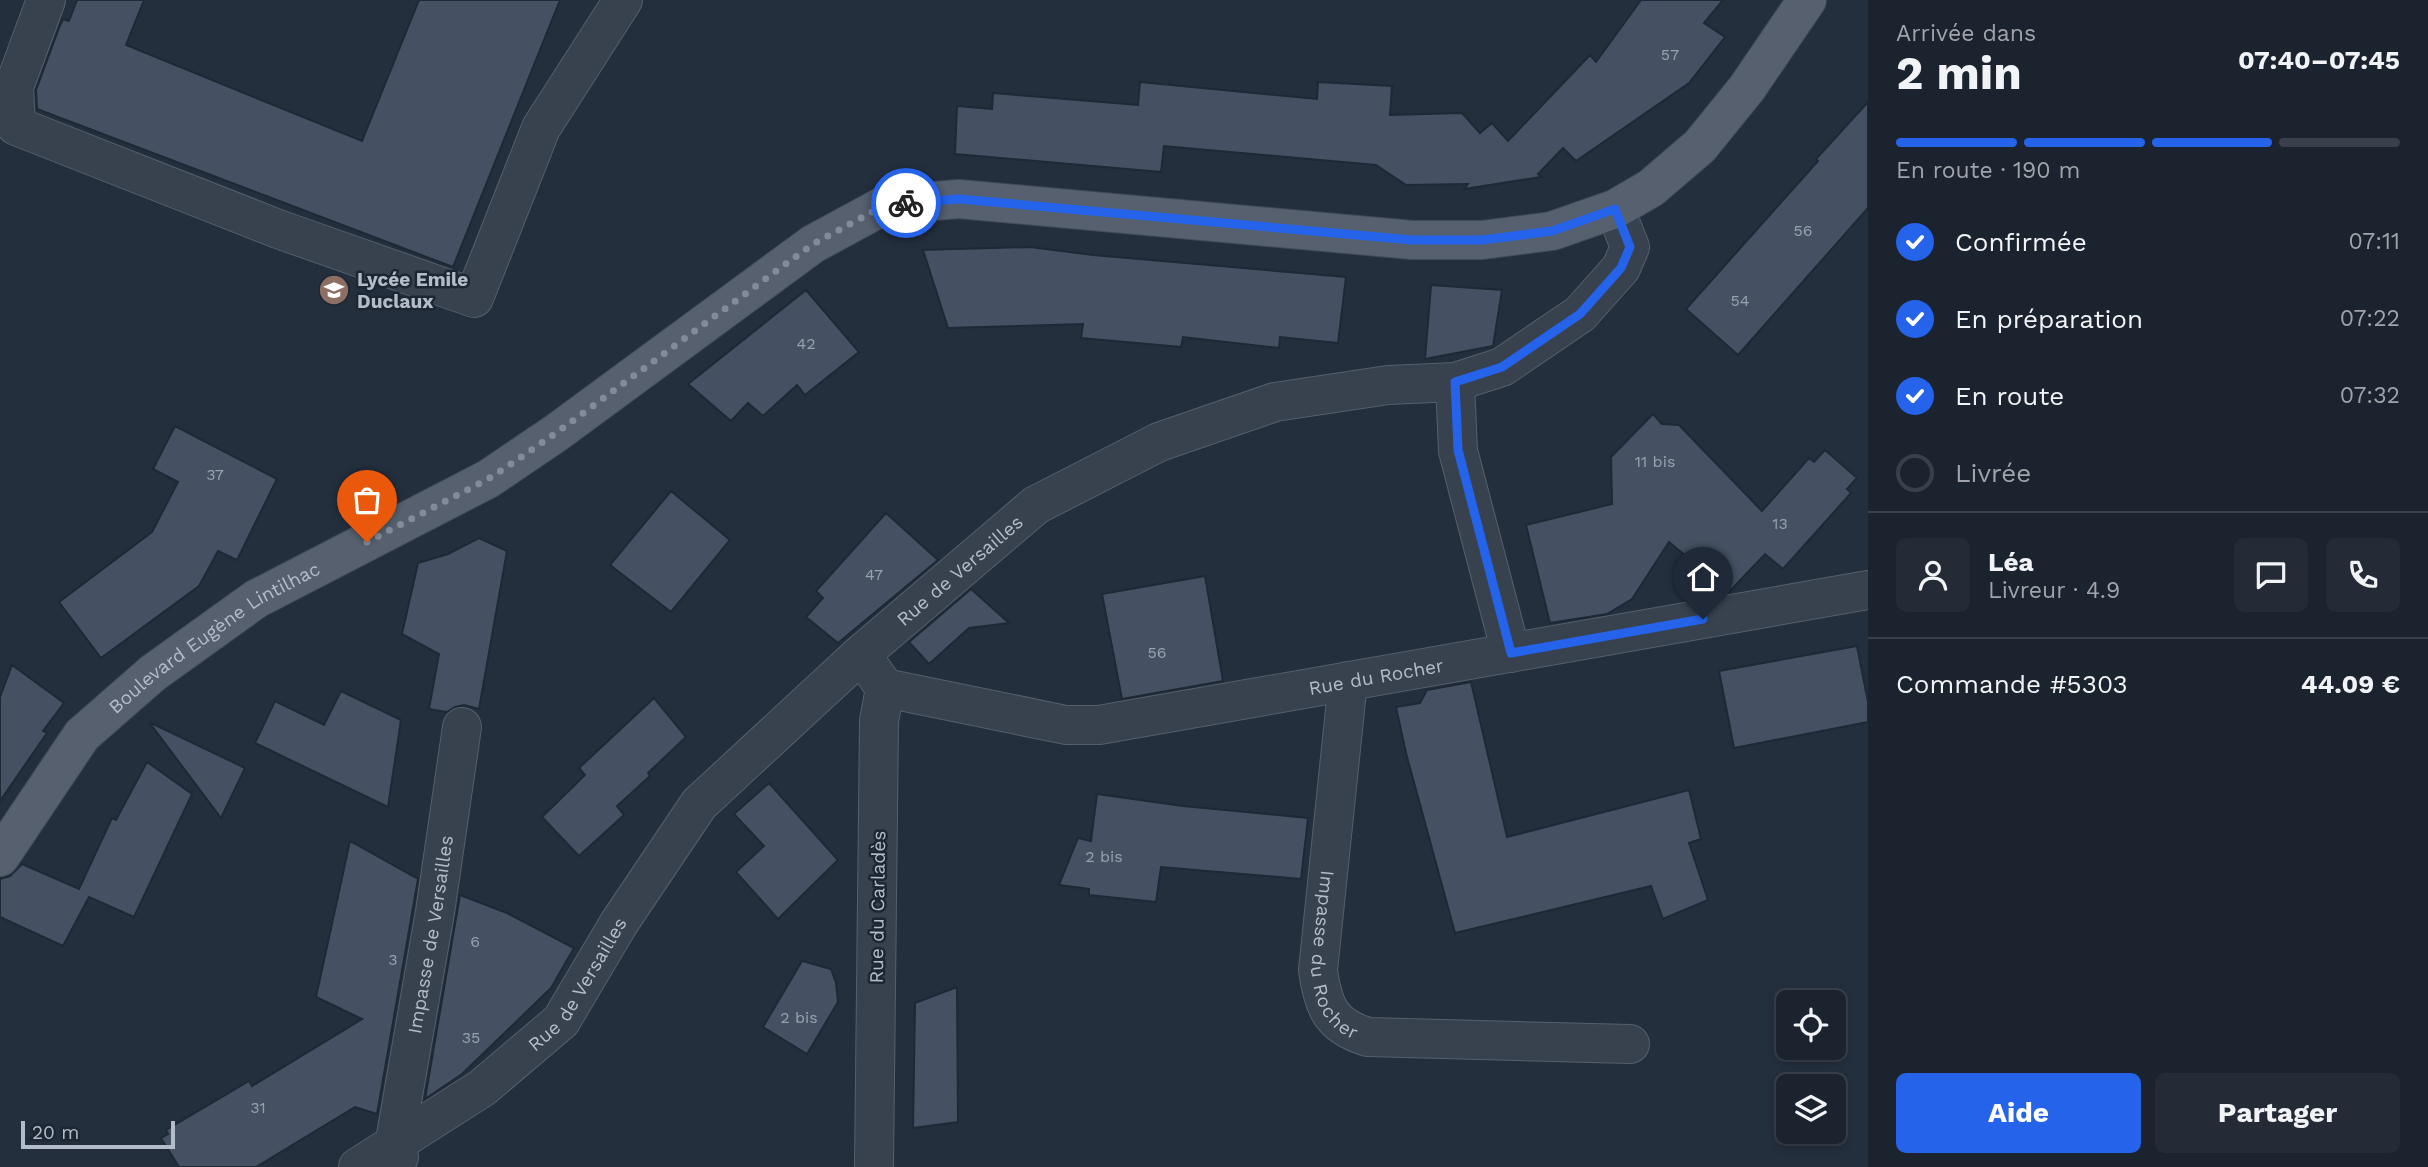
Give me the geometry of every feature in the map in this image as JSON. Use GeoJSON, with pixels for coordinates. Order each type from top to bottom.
{"type":"FeatureCollection","features":[{"type":"Feature","properties":{"kind":"main road","name":"Boulevard Eugène Lintilhac"},"geometry":{"type":"LineString","coordinates":[[0,857],[82,735],[152,673],[256,599],[488,479],[556,433],[813,244],[885,205],[959,199],[1412,240],[1482,240],[1552,231],[1615,209],[1651,188],[1700,146],[1747,88],[1807,0]]}},
{"type":"Feature","properties":{"kind":"street"},"geometry":{"type":"LineString","coordinates":[[46,0],[14,87],[16,126],[278,229],[474,298],[541,128],[622,0]]}},
{"type":"Feature","properties":{"kind":"street","name":"Rue de Versailles"},"geometry":{"type":"LineString","coordinates":[[358,1167],[397,1154],[482,1088],[561,1021],[619,923],[699,804],[860,655],[1036,505],[1159,442],[1275,402],[1388,385],[1455,382],[1502,367],[1580,314],[1621,268],[1630,247],[1615,209]]}},
{"type":"Feature","properties":{"kind":"street"},"geometry":{"type":"LineString","coordinates":[[1455,382],[1458,450],[1511,653]]}},
{"type":"Feature","properties":{"kind":"street","name":"Rue du Rocher"},"geometry":{"type":"LineString","coordinates":[[885,688],[1066,725],[1099,725],[1868,590]]}},
{"type":"Feature","properties":{"kind":"street"},"geometry":{"type":"LineString","coordinates":[[860,655],[885,688]]}},
{"type":"Feature","properties":{"kind":"street","name":"Impasse du Rocher"},"geometry":{"type":"LineString","coordinates":[[1348,681],[1318,971],[1326,1007],[1349,1031],[1368,1037],[1630,1044]]}},
{"type":"Feature","properties":{"kind":"street","name":"Rue du Carladès"},"geometry":{"type":"LineString","coordinates":[[874,1167],[879,721],[885,688]]}},
{"type":"Feature","properties":{"kind":"street","name":"Impasse de Versailles"},"geometry":{"type":"LineString","coordinates":[[397,1154],[461,727]]}},
{"type":"Feature","properties":{"kind":"building"},"geometry":{"type":"Polygon","coordinates":[[[77,0],[144,0],[126,45],[362,141],[419,0],[560,0],[453,267],[37,109],[36,90],[63,19],[69,21],[77,0]]]}},
{"type":"Feature","properties":{"kind":"building"},"geometry":{"type":"Polygon","coordinates":[[[1641,0],[1723,0],[1704,23],[1725,37],[1689,83],[1576,161],[1563,148],[1538,174],[1541,177],[1464,189],[1468,184],[1406,185],[1376,165],[1164,146],[1161,172],[955,154],[957,106],[992,109],[993,93],[1138,105],[1140,82],[1317,99],[1318,82],[1392,86],[1390,115],[1462,113],[1480,133],[1492,123],[1508,141],[1590,55],[1596,62],[1641,0]]]}},
{"type":"Feature","properties":{"kind":"building"},"geometry":{"type":"Polygon","coordinates":[[[1868,102],[1868,208],[1738,355],[1686,309],[1868,102]]]}},
{"type":"Feature","properties":{"kind":"building"},"geometry":{"type":"Polygon","coordinates":[[[1030,247],[1346,277],[1338,343],[1280,337],[1279,348],[1183,337],[1181,347],[1081,338],[1083,324],[948,328],[923,250],[1030,247]]]}},
{"type":"Feature","properties":{"kind":"building"},"geometry":{"type":"Polygon","coordinates":[[[1431,285],[1502,290],[1493,346],[1425,359],[1431,285]]]}},
{"type":"Feature","properties":{"kind":"building"},"geometry":{"type":"Polygon","coordinates":[[[806,290],[859,352],[805,395],[797,385],[763,416],[748,403],[731,421],[688,384],[806,290]]]}},
{"type":"Feature","properties":{"kind":"building"},"geometry":{"type":"Polygon","coordinates":[[[1653,414],[1662,424],[1679,425],[1762,511],[1809,458],[1814,462],[1825,450],[1857,478],[1847,489],[1851,493],[1783,569],[1765,554],[1729,592],[1669,542],[1632,599],[1607,614],[1550,623],[1526,525],[1612,504],[1611,457],[1653,414]]]}},
{"type":"Feature","properties":{"kind":"building"},"geometry":{"type":"Polygon","coordinates":[[[175,426],[277,479],[237,560],[218,551],[199,586],[101,658],[59,602],[152,532],[178,482],[153,469],[175,426]]]}},
{"type":"Feature","properties":{"kind":"building"},"geometry":{"type":"Polygon","coordinates":[[[671,491],[730,540],[671,612],[610,565],[671,491]]]}},
{"type":"Feature","properties":{"kind":"building"},"geometry":{"type":"Polygon","coordinates":[[[886,513],[938,560],[838,643],[806,617],[823,598],[816,591],[886,513]]]}},
{"type":"Feature","properties":{"kind":"building"},"geometry":{"type":"Polygon","coordinates":[[[479,538],[507,551],[479,709],[464,705],[447,712],[429,709],[439,654],[402,634],[418,563],[448,554],[479,538]]]}},
{"type":"Feature","properties":{"kind":"building"},"geometry":{"type":"Polygon","coordinates":[[[1205,576],[1223,681],[1122,699],[1102,594],[1205,576]]]}},
{"type":"Feature","properties":{"kind":"building"},"geometry":{"type":"Polygon","coordinates":[[[971,589],[1009,623],[969,628],[929,664],[909,642],[971,589]]]}},
{"type":"Feature","properties":{"kind":"building"},"geometry":{"type":"Polygon","coordinates":[[[1857,646],[1868,702],[1868,722],[1734,748],[1719,671],[1857,646]]]}},
{"type":"Feature","properties":{"kind":"building"},"geometry":{"type":"Polygon","coordinates":[[[12,665],[64,703],[43,731],[47,733],[0,801],[0,697],[12,665]]]}},
{"type":"Feature","properties":{"kind":"building"},"geometry":{"type":"Polygon","coordinates":[[[1471,682],[1507,837],[1689,790],[1701,839],[1689,843],[1708,900],[1663,919],[1651,886],[1455,933],[1396,707],[1420,703],[1427,690],[1471,682]]]}},
{"type":"Feature","properties":{"kind":"building"},"geometry":{"type":"Polygon","coordinates":[[[341,691],[401,720],[388,807],[255,743],[275,701],[324,725],[341,691]]]}},
{"type":"Feature","properties":{"kind":"building"},"geometry":{"type":"Polygon","coordinates":[[[654,698],[686,737],[648,773],[650,776],[617,806],[624,815],[579,856],[542,817],[585,775],[579,768],[654,698]]]}},
{"type":"Feature","properties":{"kind":"building"},"geometry":{"type":"Polygon","coordinates":[[[149,722],[245,768],[221,818],[149,722]]]}},
{"type":"Feature","properties":{"kind":"building"},"geometry":{"type":"Polygon","coordinates":[[[147,762],[192,794],[134,917],[89,897],[63,946],[0,917],[0,879],[10,876],[22,864],[79,889],[112,818],[116,820],[147,762]]]}},
{"type":"Feature","properties":{"kind":"building"},"geometry":{"type":"Polygon","coordinates":[[[769,783],[838,860],[778,919],[736,872],[764,846],[734,814],[769,783]]]}},
{"type":"Feature","properties":{"kind":"building"},"geometry":{"type":"Polygon","coordinates":[[[1097,794],[1183,806],[1308,818],[1301,879],[1161,867],[1156,902],[1089,895],[1089,889],[1059,885],[1078,838],[1091,841],[1097,794]]]}},
{"type":"Feature","properties":{"kind":"building"},"geometry":{"type":"Polygon","coordinates":[[[350,841],[418,879],[377,1114],[355,1107],[256,1167],[179,1167],[161,1138],[168,1134],[166,1130],[249,1081],[252,1086],[362,1019],[316,997],[350,841]]]}},
{"type":"Feature","properties":{"kind":"building"},"geometry":{"type":"Polygon","coordinates":[[[460,895],[507,913],[574,948],[551,988],[462,1074],[425,1099],[460,895]]]}},
{"type":"Feature","properties":{"kind":"building"},"geometry":{"type":"Polygon","coordinates":[[[802,961],[831,969],[838,1002],[807,1054],[763,1027],[802,961]]]}},
{"type":"Feature","properties":{"kind":"building"},"geometry":{"type":"Polygon","coordinates":[[[957,987],[958,1122],[913,1128],[915,1003],[957,987]]]}},
{"type":"Feature","properties":{"kind":"way so far"},"geometry":{"type":"LineString","coordinates":[[367,542],[488,479],[511,464],[813,244],[885,205],[906,203]]}},
{"type":"Feature","properties":{"kind":"place","name":"Lycée Emile Duclaux"},"geometry":{"type":"Point","coordinates":[334,290]}},
{"type":"Feature","properties":{"kind":"route"},"geometry":{"type":"LineString","coordinates":[[906,203],[959,199],[1412,240],[1482,240],[1552,231],[1615,209],[1630,247],[1621,268],[1580,314],[1502,367],[1455,382],[1458,450],[1511,653],[1703,619]]}}]}
